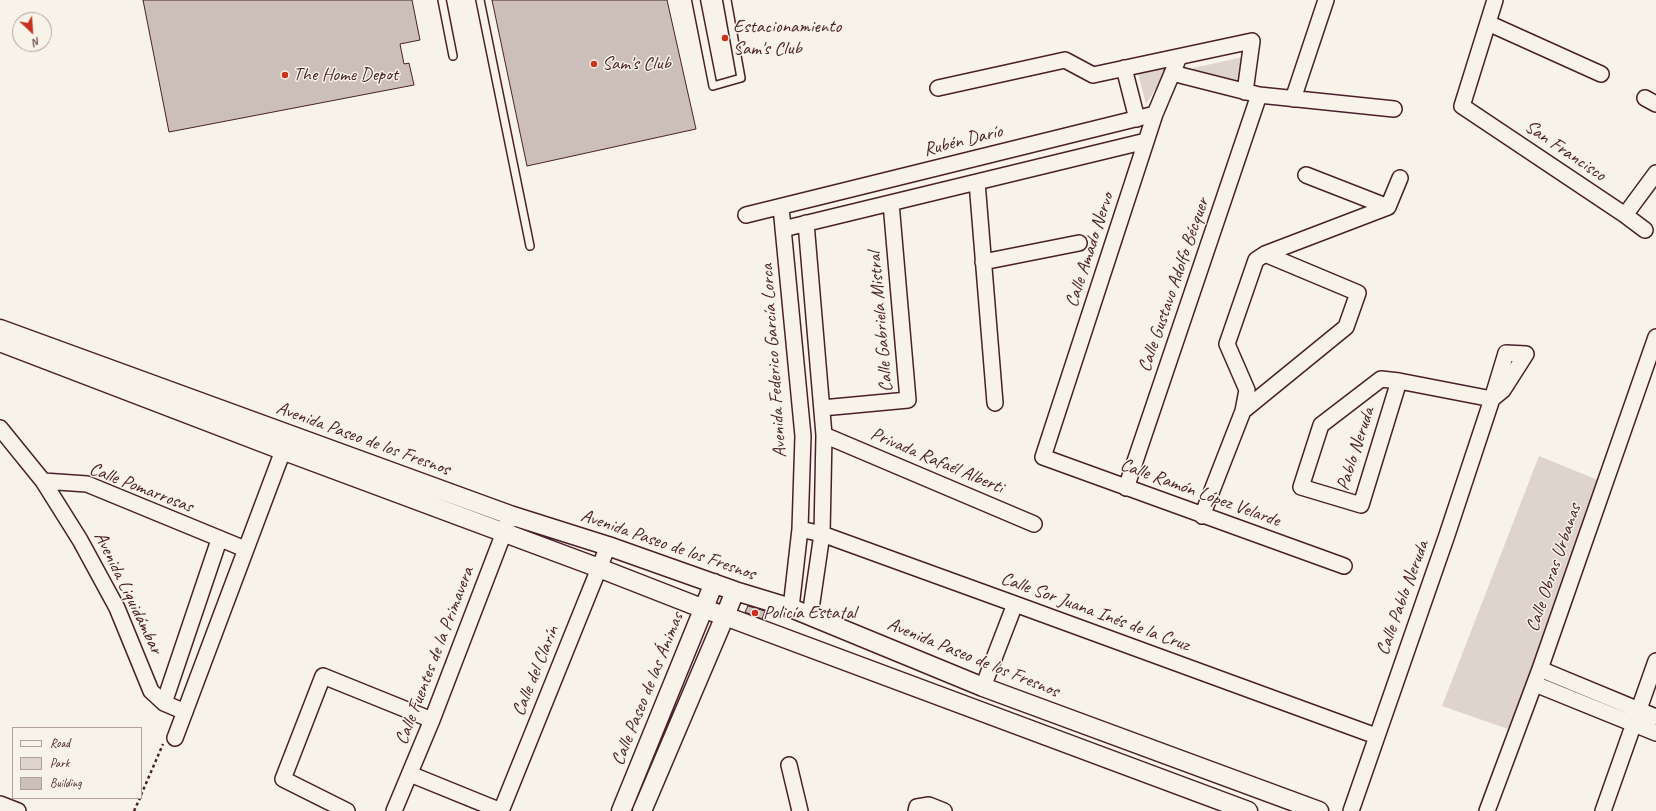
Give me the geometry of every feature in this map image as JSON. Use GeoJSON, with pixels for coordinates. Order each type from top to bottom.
{"type":"FeatureCollection","features":[{"type":"Feature","properties":{"kind":"street"},"geometry":{"type":"LineString","coordinates":[[1293,99],[1326,0]]}},
{"type":"Feature","properties":{"kind":"street"},"geometry":{"type":"LineString","coordinates":[[1495,0],[1488,23],[1601,74]]}},
{"type":"Feature","properties":{"kind":"street","name":"San Francisco"},"geometry":{"type":"LineString","coordinates":[[1488,23],[1462,106],[1645,230]]}},
{"type":"Feature","properties":{"kind":"street"},"geometry":{"type":"LineString","coordinates":[[938,88],[1065,60],[1093,75],[1252,41],[1252,93]]}},
{"type":"Feature","properties":{"kind":"street","name":"Calle Amado Nervo"},"geometry":{"type":"LineString","coordinates":[[1043,456],[1155,114],[1178,57]]}},
{"type":"Feature","properties":{"kind":"street"},"geometry":{"type":"LineString","coordinates":[[1124,68],[1137,119]]}},
{"type":"Feature","properties":{"kind":"street"},"geometry":{"type":"LineString","coordinates":[[1172,74],[1252,93],[1293,99],[1394,109]]}},
{"type":"Feature","properties":{"kind":"street","name":"Calle Gustavo Adolfo Bécquer"},"geometry":{"type":"LineString","coordinates":[[1126,488],[1252,93]]}},
{"type":"Feature","properties":{"kind":"street","name":"Rubén Darío"},"geometry":{"type":"LineString","coordinates":[[746,215],[1155,114]]}},
{"type":"Feature","properties":{"kind":"street"},"geometry":{"type":"LineString","coordinates":[[783,229],[1146,141]]}},
{"type":"Feature","properties":{"kind":"street"},"geometry":{"type":"LineString","coordinates":[[1625,215],[1656,173]]}},
{"type":"Feature","properties":{"kind":"street"},"geometry":{"type":"LineString","coordinates":[[1306,174],[1388,207]]}},
{"type":"Feature","properties":{"kind":"street"},"geometry":{"type":"LineString","coordinates":[[1202,516],[1243,411],[1247,390],[1227,344],[1256,260],[1265,254],[1388,207],[1400,178]]}},
{"type":"Feature","properties":{"kind":"street"},"geometry":{"type":"LineString","coordinates":[[977,182],[995,403]]}},
{"type":"Feature","properties":{"kind":"street","name":"Calle Gabriela Mistral"},"geometry":{"type":"LineString","coordinates":[[822,408],[908,400],[891,203]]}},
{"type":"Feature","properties":{"kind":"street","name":"Avenida Federico García Lorca"},"geometry":{"type":"LineString","coordinates":[[781,207],[803,436],[800,529],[790,608]]}},
{"type":"Feature","properties":{"kind":"street"},"geometry":{"type":"LineString","coordinates":[[806,223],[824,435],[822,534],[810,616]]}},
{"type":"Feature","properties":{"kind":"street"},"geometry":{"type":"LineString","coordinates":[[983,262],[1079,243]]}},
{"type":"Feature","properties":{"kind":"street"},"geometry":{"type":"LineString","coordinates":[[1243,411],[1346,327],[1358,293],[1265,254]]}},
{"type":"Feature","properties":{"kind":"street","name":"Avenida Paseo de los Fresnos"},"geometry":{"type":"LineString","coordinates":[[0,329],[285,443],[504,533],[1248,811]]}},
{"type":"Feature","properties":{"kind":"street","name":"Calle Obras Urbanas"},"geometry":{"type":"LineString","coordinates":[[1487,811],[1535,684],[1656,337]]}},
{"type":"Feature","properties":{"kind":"street","name":"Avenida Paseo de los Fresnos"},"geometry":{"type":"LineString","coordinates":[[0,342],[285,443],[608,546],[714,584],[790,608],[983,687],[1319,811]]}},
{"type":"Feature","properties":{"kind":"street","name":"Pablo Neruda"},"geometry":{"type":"LineString","coordinates":[[1398,381],[1361,504],[1301,487],[1321,425],[1381,379],[1398,381],[1492,399]]}},
{"type":"Feature","properties":{"kind":"street","name":"Calle Pablo Neruda"},"geometry":{"type":"LineString","coordinates":[[1351,811],[1447,535],[1492,399]]}},
{"type":"Feature","properties":{"kind":"street"},"geometry":{"type":"LineString","coordinates":[[0,428],[43,481]]}},
{"type":"Feature","properties":{"kind":"street","name":"Privada Rafaél Alberti"},"geometry":{"type":"LineString","coordinates":[[824,435],[1034,524]]}},
{"type":"Feature","properties":{"kind":"street"},"geometry":{"type":"LineString","coordinates":[[175,738],[285,443]]}},
{"type":"Feature","properties":{"kind":"street","name":"Calle Ramón López Velarde"},"geometry":{"type":"LineString","coordinates":[[1043,456],[1202,516],[1344,566]]}},
{"type":"Feature","properties":{"kind":"street","name":"Calle Pomarrosas"},"geometry":{"type":"LineString","coordinates":[[43,481],[87,484],[219,540],[245,549]]}},
{"type":"Feature","properties":{"kind":"street","name":"Avenida Liquidámbar"},"geometry":{"type":"LineString","coordinates":[[43,481],[80,540],[117,608],[151,691],[164,703],[185,712]]}},
{"type":"Feature","properties":{"kind":"street","name":"Calle Fuentes de la Primavera"},"geometry":{"type":"LineString","coordinates":[[394,811],[432,720],[510,515]]}},
{"type":"Feature","properties":{"kind":"street","name":"Calle Sor Juana Inés de la Cruz"},"geometry":{"type":"LineString","coordinates":[[800,529],[822,534],[1376,736]]}},
{"type":"Feature","properties":{"kind":"street"},"geometry":{"type":"LineString","coordinates":[[164,703],[219,540]]}},
{"type":"Feature","properties":{"kind":"street","name":"Calle del Clarín"},"geometry":{"type":"LineString","coordinates":[[410,774],[501,811],[608,546]]}},
{"type":"Feature","properties":{"kind":"street","name":"Calle Paseo de las Ánimas"},"geometry":{"type":"LineString","coordinates":[[621,811],[714,584]]}},
{"type":"Feature","properties":{"kind":"street"},"geometry":{"type":"LineString","coordinates":[[642,811],[735,591]]}},
{"type":"Feature","properties":{"kind":"street"},"geometry":{"type":"LineString","coordinates":[[983,687],[1015,604]]}},
{"type":"Feature","properties":{"kind":"street"},"geometry":{"type":"LineString","coordinates":[[1603,811],[1656,661]]}},
{"type":"Feature","properties":{"kind":"street"},"geometry":{"type":"LineString","coordinates":[[1540,669],[1636,717],[1656,733]]}},
{"type":"Feature","properties":{"kind":"street"},"geometry":{"type":"LineString","coordinates":[[943,697],[953,674]]}},
{"type":"Feature","properties":{"kind":"street"},"geometry":{"type":"LineString","coordinates":[[347,811],[283,779],[323,676],[432,720]]}},
{"type":"Feature","properties":{"kind":"street"},"geometry":{"type":"LineString","coordinates":[[1535,684],[1636,717],[1656,717]]}},
{"type":"Feature","properties":{"kind":"street"},"geometry":{"type":"LineString","coordinates":[[789,765],[800,811]]}},
{"type":"Feature","properties":{"kind":"street"},"geometry":{"type":"LineString","coordinates":[[0,804],[18,811]]}},
{"type":"Feature","properties":{"kind":"street"},"geometry":{"type":"LineString","coordinates":[[917,809],[930,805],[944,811]]}},
{"type":"Feature","properties":{"kind":"lane"},"geometry":{"type":"LineString","coordinates":[[442,0],[453,56]]}},
{"type":"Feature","properties":{"kind":"lane"},"geometry":{"type":"LineString","coordinates":[[480,0],[530,246]]}},
{"type":"Feature","properties":{"kind":"lane"},"geometry":{"type":"LineString","coordinates":[[696,0],[713,86],[742,78],[727,0]]}},
{"type":"Feature","properties":{"kind":"path"},"geometry":{"type":"LineString","coordinates":[[142,793],[165,741],[175,738]]}},
{"type":"Feature","properties":{"kind":"path"},"geometry":{"type":"LineString","coordinates":[[134,811],[140,799]]}},
{"type":"Feature","properties":{"kind":"green space"},"geometry":{"type":"Polygon","coordinates":[[[1248,56],[1242,86],[1190,76],[1193,68],[1248,56]]]}},
{"type":"Feature","properties":{"kind":"green space"},"geometry":{"type":"Polygon","coordinates":[[[1169,68],[1146,104],[1138,73],[1169,68]]]}},
{"type":"Feature","properties":{"kind":"green space"},"geometry":{"type":"Polygon","coordinates":[[[1539,456],[1605,483],[1511,730],[1442,706],[1539,456]]]}},
{"type":"Feature","properties":{"kind":"building","name":"The Home Depot"},"geometry":{"type":"Polygon","coordinates":[[[143,0],[412,0],[420,40],[400,44],[404,64],[409,63],[414,85],[169,132],[143,0]]]}},
{"type":"Feature","properties":{"kind":"building","name":"Sam's Club"},"geometry":{"type":"Polygon","coordinates":[[[492,0],[667,0],[696,129],[527,166],[492,0]]]}},
{"type":"Feature","properties":{"kind":"building","name":"Policía Estatal"},"geometry":{"type":"Polygon","coordinates":[[[748,606],[765,611],[762,619],[745,612],[748,606]]]}},
{"type":"Feature","properties":{"kind":"place","name":"Estacionamiento Sam's Club"},"geometry":{"type":"Point","coordinates":[725,38]}},
{"type":"Feature","properties":{"kind":"place","name":"Sam's Club"},"geometry":{"type":"Point","coordinates":[594,64]}},
{"type":"Feature","properties":{"kind":"place","name":"The Home Depot"},"geometry":{"type":"Point","coordinates":[285,75]}},
{"type":"Feature","properties":{"kind":"place","name":"Policía Estatal"},"geometry":{"type":"Point","coordinates":[755,613]}}]}
